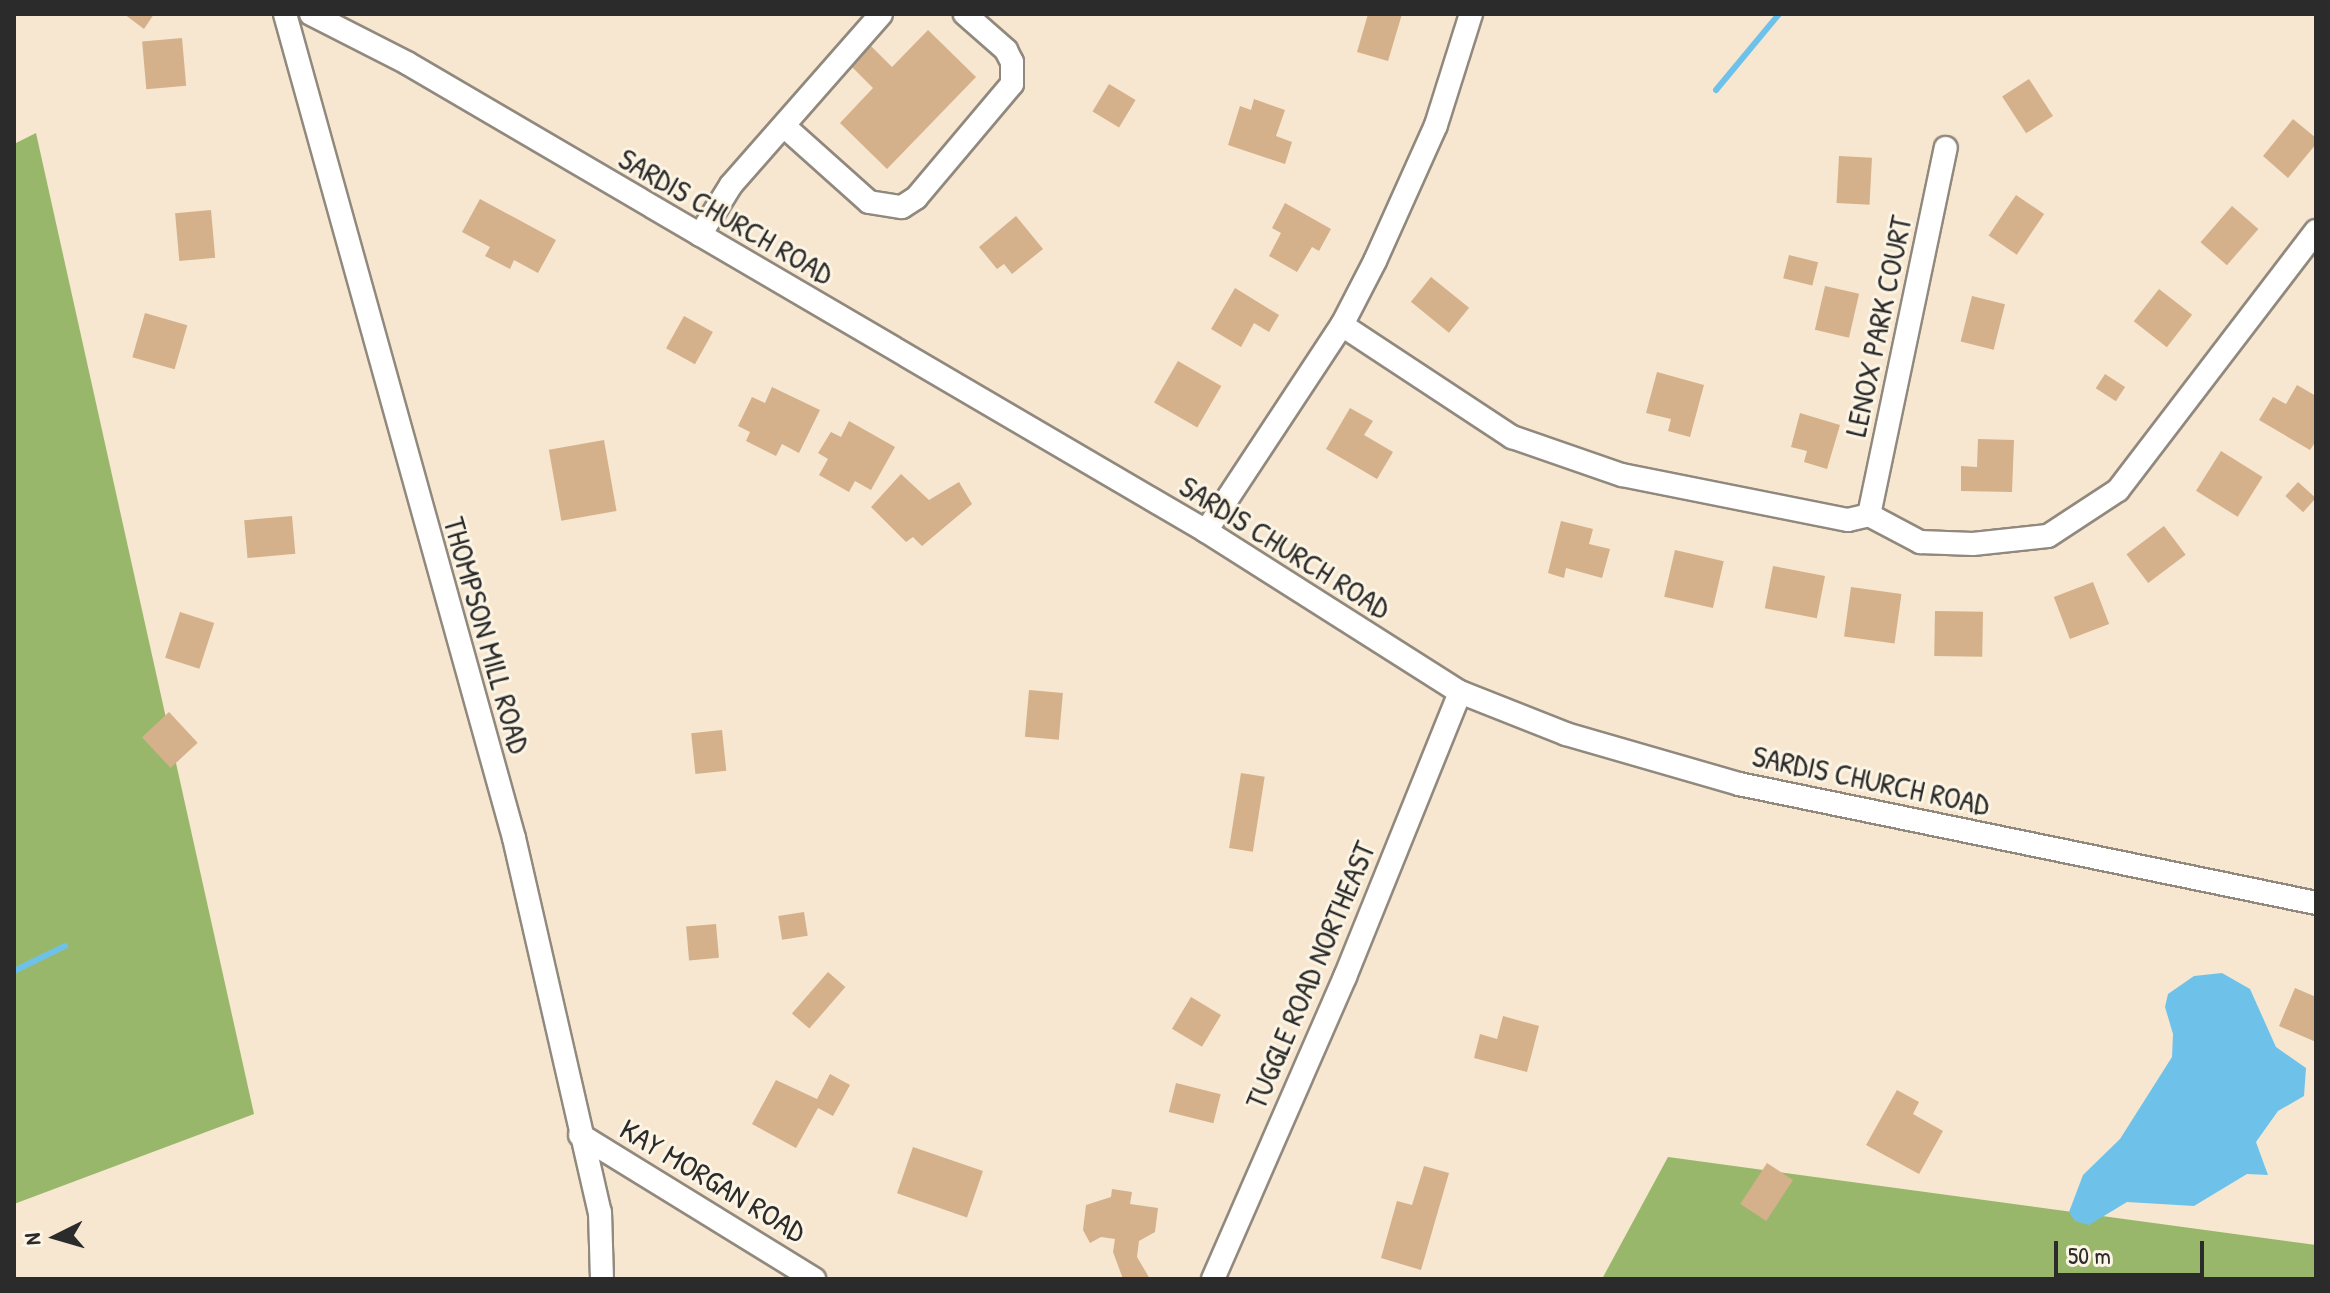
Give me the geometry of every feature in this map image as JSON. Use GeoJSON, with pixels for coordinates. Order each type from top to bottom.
{"type":"FeatureCollection","features":[{"type":"Feature","properties":{"kind":"street","name":"THOMPSON MILL ROAD"},"geometry":{"type":"LineString","coordinates":[[285,14],[514,838],[600,1212],[602,1279]]}},
{"type":"Feature","properties":{"kind":"street","name":"SARDIS CHURCH ROAD"},"geometry":{"type":"LineString","coordinates":[[311,14],[407,63],[1206,531],[1460,692],[1566,734],[1739,784],[2316,903]]}},
{"type":"Feature","properties":{"kind":"street"},"geometry":{"type":"LineString","coordinates":[[700,235],[731,185],[881,14]]}},
{"type":"Feature","properties":{"kind":"street"},"geometry":{"type":"LineString","coordinates":[[784,126],[869,202],[893,209],[909,203],[1012,84],[1012,62],[1006,50],[965,14]]}},
{"type":"Feature","properties":{"kind":"street"},"geometry":{"type":"LineString","coordinates":[[1206,531],[1342,325],[1436,125],[1471,14]]}},
{"type":"Feature","properties":{"kind":"street","name":"LENOX PARK COURT"},"geometry":{"type":"LineString","coordinates":[[1869,515],[1946,148]]}},
{"type":"Feature","properties":{"kind":"street"},"geometry":{"type":"LineString","coordinates":[[1342,325],[1512,437],[1622,475],[1848,520],[1869,515],[1920,542],[1973,544],[2048,536],[2118,490],[2316,231]]}},
{"type":"Feature","properties":{"kind":"street","name":"TUGGLE ROAD NORTHEAST"},"geometry":{"type":"LineString","coordinates":[[1213,1279],[1345,977],[1460,692]]}},
{"type":"Feature","properties":{"kind":"street","name":"KAY MORGAN ROAD"},"geometry":{"type":"LineString","coordinates":[[580,1135],[814,1279]]}},
{"type":"Feature","properties":{"kind":"green space"},"geometry":{"type":"Polygon","coordinates":[[[36,133],[254,1114],[14,1204],[14,144],[36,133]]]}},
{"type":"Feature","properties":{"kind":"green space"},"geometry":{"type":"Polygon","coordinates":[[[1668,1157],[2316,1245],[2316,1279],[1602,1279],[1668,1157]]]}},
{"type":"Feature","properties":{"kind":"water"},"geometry":{"type":"Polygon","coordinates":[[[2222,973],[2250,989],[2276,1047],[2306,1068],[2304,1096],[2278,1111],[2256,1142],[2268,1175],[2247,1174],[2194,1206],[2127,1202],[2089,1225],[2075,1221],[2069,1212],[2083,1175],[2120,1139],[2172,1057],[2173,1034],[2165,1007],[2168,994],[2194,976],[2222,973]]]}},
{"type":"Feature","properties":{"kind":"building"},"geometry":{"type":"Polygon","coordinates":[[[124,14],[154,14],[144,29],[124,14]]]}},
{"type":"Feature","properties":{"kind":"building"},"geometry":{"type":"Polygon","coordinates":[[[1368,14],[1402,14],[1388,61],[1357,52],[1368,14]]]}},
{"type":"Feature","properties":{"kind":"building"},"geometry":{"type":"Polygon","coordinates":[[[928,30],[976,77],[887,169],[840,123],[873,88],[849,64],[869,44],[892,67],[928,30]]]}},
{"type":"Feature","properties":{"kind":"building"},"geometry":{"type":"Polygon","coordinates":[[[182,38],[186,86],[146,89],[142,41],[182,38]]]}},
{"type":"Feature","properties":{"kind":"building"},"geometry":{"type":"Polygon","coordinates":[[[2029,79],[2053,116],[2026,133],[2002,96],[2029,79]]]}},
{"type":"Feature","properties":{"kind":"building"},"geometry":{"type":"Polygon","coordinates":[[[1109,84],[1136,100],[1119,127],[1093,111],[1109,84]]]}},
{"type":"Feature","properties":{"kind":"building"},"geometry":{"type":"Polygon","coordinates":[[[1254,99],[1285,110],[1276,136],[1292,142],[1285,164],[1228,145],[1240,106],[1251,110],[1254,99]]]}},
{"type":"Feature","properties":{"kind":"building"},"geometry":{"type":"Polygon","coordinates":[[[2293,119],[2316,138],[2316,144],[2288,178],[2263,156],[2293,119]]]}},
{"type":"Feature","properties":{"kind":"building"},"geometry":{"type":"Polygon","coordinates":[[[1839,156],[1872,158],[1869,205],[1837,203],[1839,156]]]}},
{"type":"Feature","properties":{"kind":"building"},"geometry":{"type":"Polygon","coordinates":[[[2016,195],[2044,214],[2017,255],[1989,236],[2016,195]]]}},
{"type":"Feature","properties":{"kind":"building"},"geometry":{"type":"Polygon","coordinates":[[[480,199],[556,240],[538,273],[514,260],[510,269],[485,256],[490,247],[462,232],[480,199]]]}},
{"type":"Feature","properties":{"kind":"building"},"geometry":{"type":"Polygon","coordinates":[[[1285,203],[1331,229],[1319,251],[1312,247],[1297,272],[1269,256],[1281,233],[1272,228],[1285,203]]]}},
{"type":"Feature","properties":{"kind":"building"},"geometry":{"type":"Polygon","coordinates":[[[2232,206],[2258,229],[2227,265],[2201,242],[2232,206]]]}},
{"type":"Feature","properties":{"kind":"building"},"geometry":{"type":"Polygon","coordinates":[[[211,210],[215,258],[179,261],[175,213],[211,210]]]}},
{"type":"Feature","properties":{"kind":"building"},"geometry":{"type":"Polygon","coordinates":[[[1016,216],[1043,249],[1012,274],[1004,264],[997,269],[979,247],[1016,216]]]}},
{"type":"Feature","properties":{"kind":"building"},"geometry":{"type":"Polygon","coordinates":[[[1789,255],[1818,262],[1812,286],[1783,278],[1789,255]]]}},
{"type":"Feature","properties":{"kind":"building"},"geometry":{"type":"Polygon","coordinates":[[[1431,277],[1469,308],[1449,333],[1411,302],[1431,277]]]}},
{"type":"Feature","properties":{"kind":"building"},"geometry":{"type":"Polygon","coordinates":[[[1825,286],[1859,294],[1849,338],[1815,330],[1825,286]]]}},
{"type":"Feature","properties":{"kind":"building"},"geometry":{"type":"Polygon","coordinates":[[[1235,288],[1279,315],[1269,332],[1254,323],[1241,347],[1211,329],[1235,288]]]}},
{"type":"Feature","properties":{"kind":"building"},"geometry":{"type":"Polygon","coordinates":[[[2159,289],[2192,315],[2167,347],[2134,321],[2159,289]]]}},
{"type":"Feature","properties":{"kind":"building"},"geometry":{"type":"Polygon","coordinates":[[[1972,296],[2005,304],[1994,350],[1961,342],[1972,296]]]}},
{"type":"Feature","properties":{"kind":"building"},"geometry":{"type":"Polygon","coordinates":[[[145,313],[187,325],[175,369],[132,357],[145,313]]]}},
{"type":"Feature","properties":{"kind":"building"},"geometry":{"type":"Polygon","coordinates":[[[684,316],[713,332],[695,364],[666,348],[684,316]]]}},
{"type":"Feature","properties":{"kind":"building"},"geometry":{"type":"Polygon","coordinates":[[[1178,361],[1221,386],[1197,428],[1154,403],[1178,361]]]}},
{"type":"Feature","properties":{"kind":"building"},"geometry":{"type":"Polygon","coordinates":[[[1657,372],[1704,385],[1690,437],[1668,431],[1671,419],[1646,413],[1657,372]]]}},
{"type":"Feature","properties":{"kind":"building"},"geometry":{"type":"Polygon","coordinates":[[[2105,374],[2125,387],[2116,401],[2096,388],[2105,374]]]}},
{"type":"Feature","properties":{"kind":"building"},"geometry":{"type":"Polygon","coordinates":[[[2297,385],[2316,396],[2316,441],[2310,450],[2259,420],[2273,397],[2286,404],[2297,385]]]}},
{"type":"Feature","properties":{"kind":"building"},"geometry":{"type":"Polygon","coordinates":[[[772,387],[820,410],[799,453],[782,444],[776,456],[746,441],[750,432],[738,426],[752,397],[765,403],[772,387]]]}},
{"type":"Feature","properties":{"kind":"building"},"geometry":{"type":"Polygon","coordinates":[[[1350,408],[1373,421],[1364,435],[1393,452],[1377,479],[1326,449],[1350,408]]]}},
{"type":"Feature","properties":{"kind":"building"},"geometry":{"type":"Polygon","coordinates":[[[1800,413],[1840,425],[1827,469],[1804,462],[1807,451],[1791,447],[1800,413]]]}},
{"type":"Feature","properties":{"kind":"building"},"geometry":{"type":"Polygon","coordinates":[[[849,421],[895,447],[871,490],[855,481],[849,492],[819,475],[828,459],[818,453],[831,432],[841,437],[849,421]]]}},
{"type":"Feature","properties":{"kind":"building"},"geometry":{"type":"Polygon","coordinates":[[[1978,439],[2014,440],[2012,492],[1961,491],[1961,466],[1977,467],[1978,439]]]}},
{"type":"Feature","properties":{"kind":"building"},"geometry":{"type":"Polygon","coordinates":[[[604,440],[617,511],[561,521],[549,450],[604,440]]]}},
{"type":"Feature","properties":{"kind":"building"},"geometry":{"type":"Polygon","coordinates":[[[2221,451],[2263,477],[2238,517],[2196,491],[2221,451]]]}},
{"type":"Feature","properties":{"kind":"building"},"geometry":{"type":"Polygon","coordinates":[[[901,474],[929,500],[959,482],[972,504],[922,546],[913,537],[906,542],[871,507],[901,474]]]}},
{"type":"Feature","properties":{"kind":"building"},"geometry":{"type":"Polygon","coordinates":[[[2298,482],[2316,498],[2303,512],[2285,496],[2298,482]]]}},
{"type":"Feature","properties":{"kind":"building"},"geometry":{"type":"Polygon","coordinates":[[[292,516],[295,554],[247,558],[244,520],[292,516]]]}},
{"type":"Feature","properties":{"kind":"building"},"geometry":{"type":"Polygon","coordinates":[[[1561,521],[1593,529],[1589,544],[1610,549],[1602,578],[1566,568],[1564,578],[1548,573],[1561,521]]]}},
{"type":"Feature","properties":{"kind":"building"},"geometry":{"type":"Polygon","coordinates":[[[2164,526],[2186,555],[2148,583],[2126,554],[2164,526]]]}},
{"type":"Feature","properties":{"kind":"building"},"geometry":{"type":"Polygon","coordinates":[[[1675,550],[1724,561],[1713,608],[1664,597],[1675,550]]]}},
{"type":"Feature","properties":{"kind":"building"},"geometry":{"type":"Polygon","coordinates":[[[1773,566],[1825,576],[1817,618],[1765,608],[1773,566]]]}},
{"type":"Feature","properties":{"kind":"building"},"geometry":{"type":"Polygon","coordinates":[[[2093,582],[2109,624],[2070,639],[2054,597],[2093,582]]]}},
{"type":"Feature","properties":{"kind":"building"},"geometry":{"type":"Polygon","coordinates":[[[1851,587],[1902,594],[1895,644],[1844,637],[1851,587]]]}},
{"type":"Feature","properties":{"kind":"building"},"geometry":{"type":"Polygon","coordinates":[[[1935,611],[1983,612],[1982,657],[1934,656],[1935,611]]]}},
{"type":"Feature","properties":{"kind":"building"},"geometry":{"type":"Polygon","coordinates":[[[180,612],[214,623],[199,669],[165,658],[180,612]]]}},
{"type":"Feature","properties":{"kind":"building"},"geometry":{"type":"Polygon","coordinates":[[[1029,690],[1063,693],[1059,740],[1025,737],[1029,690]]]}},
{"type":"Feature","properties":{"kind":"building"},"geometry":{"type":"Polygon","coordinates":[[[169,712],[198,743],[171,768],[142,737],[169,712]]]}},
{"type":"Feature","properties":{"kind":"building"},"geometry":{"type":"Polygon","coordinates":[[[722,730],[726,771],[695,774],[691,733],[722,730]]]}},
{"type":"Feature","properties":{"kind":"building"},"geometry":{"type":"Polygon","coordinates":[[[1241,773],[1265,777],[1253,852],[1229,848],[1241,773]]]}},
{"type":"Feature","properties":{"kind":"building"},"geometry":{"type":"Polygon","coordinates":[[[804,912],[808,936],[782,940],[778,916],[804,912]]]}},
{"type":"Feature","properties":{"kind":"building"},"geometry":{"type":"Polygon","coordinates":[[[716,924],[719,958],[689,960],[686,927],[716,924]]]}},
{"type":"Feature","properties":{"kind":"building"},"geometry":{"type":"Polygon","coordinates":[[[828,972],[845,987],[809,1029],[792,1014],[828,972]]]}},
{"type":"Feature","properties":{"kind":"building"},"geometry":{"type":"Polygon","coordinates":[[[2295,988],[2316,997],[2316,1042],[2279,1026],[2295,988]]]}},
{"type":"Feature","properties":{"kind":"building"},"geometry":{"type":"Polygon","coordinates":[[[1191,997],[1221,1015],[1202,1047],[1172,1029],[1191,997]]]}},
{"type":"Feature","properties":{"kind":"building"},"geometry":{"type":"Polygon","coordinates":[[[1503,1016],[1539,1026],[1527,1072],[1474,1058],[1480,1034],[1497,1039],[1503,1016]]]}},
{"type":"Feature","properties":{"kind":"building"},"geometry":{"type":"Polygon","coordinates":[[[830,1074],[850,1085],[833,1116],[818,1108],[796,1148],[752,1124],[776,1080],[817,1099],[830,1074]]]}},
{"type":"Feature","properties":{"kind":"building"},"geometry":{"type":"Polygon","coordinates":[[[1176,1083],[1221,1094],[1213,1123],[1169,1112],[1176,1083]]]}},
{"type":"Feature","properties":{"kind":"building"},"geometry":{"type":"Polygon","coordinates":[[[1897,1090],[1919,1102],[1913,1114],[1943,1131],[1919,1174],[1866,1145],[1897,1090]]]}},
{"type":"Feature","properties":{"kind":"building"},"geometry":{"type":"Polygon","coordinates":[[[913,1147],[983,1171],[967,1217],[897,1193],[913,1147]]]}},
{"type":"Feature","properties":{"kind":"building"},"geometry":{"type":"Polygon","coordinates":[[[1767,1163],[1793,1180],[1766,1221],[1740,1204],[1767,1163]]]}},
{"type":"Feature","properties":{"kind":"building"},"geometry":{"type":"Polygon","coordinates":[[[1424,1166],[1449,1173],[1421,1270],[1381,1258],[1397,1201],[1412,1205],[1424,1166]]]}},
{"type":"Feature","properties":{"kind":"building"},"geometry":{"type":"Polygon","coordinates":[[[1112,1189],[1132,1192],[1130,1204],[1158,1208],[1155,1232],[1139,1241],[1137,1257],[1150,1279],[1123,1279],[1113,1252],[1115,1239],[1101,1237],[1090,1243],[1083,1230],[1086,1205],[1111,1197],[1112,1189]]]}},
{"type":"Feature","properties":{"kind":"waterway"},"geometry":{"type":"LineString","coordinates":[[1716,90],[1779,14]]}},
{"type":"Feature","properties":{"kind":"waterway"},"geometry":{"type":"LineString","coordinates":[[14,971],[65,946]]}}]}
